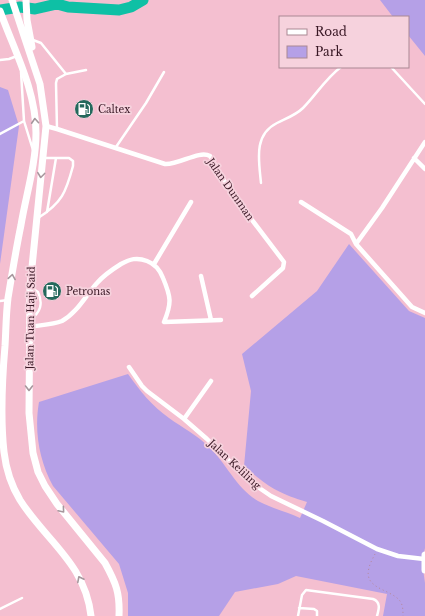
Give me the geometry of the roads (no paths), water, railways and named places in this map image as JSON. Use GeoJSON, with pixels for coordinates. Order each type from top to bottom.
{"type":"FeatureCollection","features":[{"type":"Feature","properties":{"kind":"main road","name":"Jalan Tuan Haji Said"},"geometry":{"type":"LineString","coordinates":[[12,0],[40,84],[46,126],[30,287],[30,436],[38,472],[45,486],[57,504],[105,563],[116,583],[119,597],[119,616]]}},
{"type":"Feature","properties":{"kind":"main road"},"geometry":{"type":"LineString","coordinates":[[26,0],[26,12],[35,67]]}},
{"type":"Feature","properties":{"kind":"main road","name":"Jalan Tuan Haji Said"},"geometry":{"type":"LineString","coordinates":[[1,14],[18,55],[31,96],[36,133],[34,154],[8,300],[1,375],[1,419],[7,468],[13,486],[27,510],[73,566],[85,589],[91,616]]}},
{"type":"Feature","properties":{"kind":"main road","name":"Jalan Keliling"},"geometry":{"type":"LineString","coordinates":[[425,557],[425,570]]}},
{"type":"Feature","properties":{"kind":"street","name":"Jalan Dunman"},"geometry":{"type":"LineString","coordinates":[[46,126],[57,128],[165,164],[178,163],[202,154],[210,156],[230,191],[284,262],[283,268],[252,296]]}},
{"type":"Feature","properties":{"kind":"street"},"geometry":{"type":"LineString","coordinates":[[356,244],[382,208],[425,142]]}},
{"type":"Feature","properties":{"kind":"street"},"geometry":{"type":"LineString","coordinates":[[414,158],[425,168]]}},
{"type":"Feature","properties":{"kind":"street"},"geometry":{"type":"LineString","coordinates":[[154,264],[191,202]]}},
{"type":"Feature","properties":{"kind":"street"},"geometry":{"type":"LineString","coordinates":[[301,202],[351,234],[356,244],[412,307],[425,313]]}},
{"type":"Feature","properties":{"kind":"street"},"geometry":{"type":"LineString","coordinates":[[29,324],[61,321],[70,315],[98,282],[112,270],[128,260],[136,258],[144,259],[154,264],[161,273],[170,298],[170,308],[164,322],[221,320]]}},
{"type":"Feature","properties":{"kind":"street"},"geometry":{"type":"LineString","coordinates":[[201,276],[211,320]]}},
{"type":"Feature","properties":{"kind":"street","name":"Jalan Keliling"},"geometry":{"type":"LineString","coordinates":[[130,367],[147,391],[184,419],[252,483],[271,496],[377,549],[398,556],[425,557]]}},
{"type":"Feature","properties":{"kind":"street"},"geometry":{"type":"LineString","coordinates":[[184,419],[211,381]]}},
{"type":"Feature","properties":{"kind":"lane"},"geometry":{"type":"LineString","coordinates":[[30,39],[41,43],[66,74]]}},
{"type":"Feature","properties":{"kind":"lane"},"geometry":{"type":"LineString","coordinates":[[0,60],[9,59],[18,55]]}},
{"type":"Feature","properties":{"kind":"lane"},"geometry":{"type":"LineString","coordinates":[[21,64],[24,121],[34,154]]}},
{"type":"Feature","properties":{"kind":"lane"},"geometry":{"type":"LineString","coordinates":[[261,183],[258,147],[261,138],[266,131],[275,124],[295,115],[303,108],[340,68]]}},
{"type":"Feature","properties":{"kind":"lane"},"geometry":{"type":"LineString","coordinates":[[392,68],[425,104]]}},
{"type":"Feature","properties":{"kind":"lane"},"geometry":{"type":"LineString","coordinates":[[57,128],[57,79],[66,74],[86,70]]}},
{"type":"Feature","properties":{"kind":"lane"},"geometry":{"type":"LineString","coordinates":[[116,147],[146,103],[164,72]]}},
{"type":"Feature","properties":{"kind":"lane"},"geometry":{"type":"LineString","coordinates":[[0,134],[24,121]]}},
{"type":"Feature","properties":{"kind":"lane"},"geometry":{"type":"LineString","coordinates":[[36,219],[47,212],[65,193],[73,166],[72,159],[43,158]]}},
{"type":"Feature","properties":{"kind":"lane"},"geometry":{"type":"LineString","coordinates":[[47,212],[56,158]]}},
{"type":"Feature","properties":{"kind":"lane"},"geometry":{"type":"LineString","coordinates":[[29,324],[38,313],[40,306],[38,292],[30,287]]}},
{"type":"Feature","properties":{"kind":"lane"},"geometry":{"type":"LineString","coordinates":[[0,301],[8,300]]}},
{"type":"Feature","properties":{"kind":"lane"},"geometry":{"type":"LineString","coordinates":[[298,616],[299,608],[306,590],[377,600],[379,604],[377,616]]}},
{"type":"Feature","properties":{"kind":"lane"},"geometry":{"type":"LineString","coordinates":[[0,609],[22,598]]}},
{"type":"Feature","properties":{"kind":"lane"},"geometry":{"type":"LineString","coordinates":[[299,608],[314,608],[317,611],[317,616]]}},
{"type":"Feature","properties":{"kind":"waterway"},"geometry":{"type":"LineString","coordinates":[[0,10],[20,7],[35,9],[57,4],[68,7],[119,10],[131,7],[143,0]]}},
{"type":"Feature","properties":{"kind":"place","name":"Caltex"},"geometry":{"type":"Point","coordinates":[84,109]}},
{"type":"Feature","properties":{"kind":"place","name":"Petronas"},"geometry":{"type":"Point","coordinates":[52,291]}}]}
